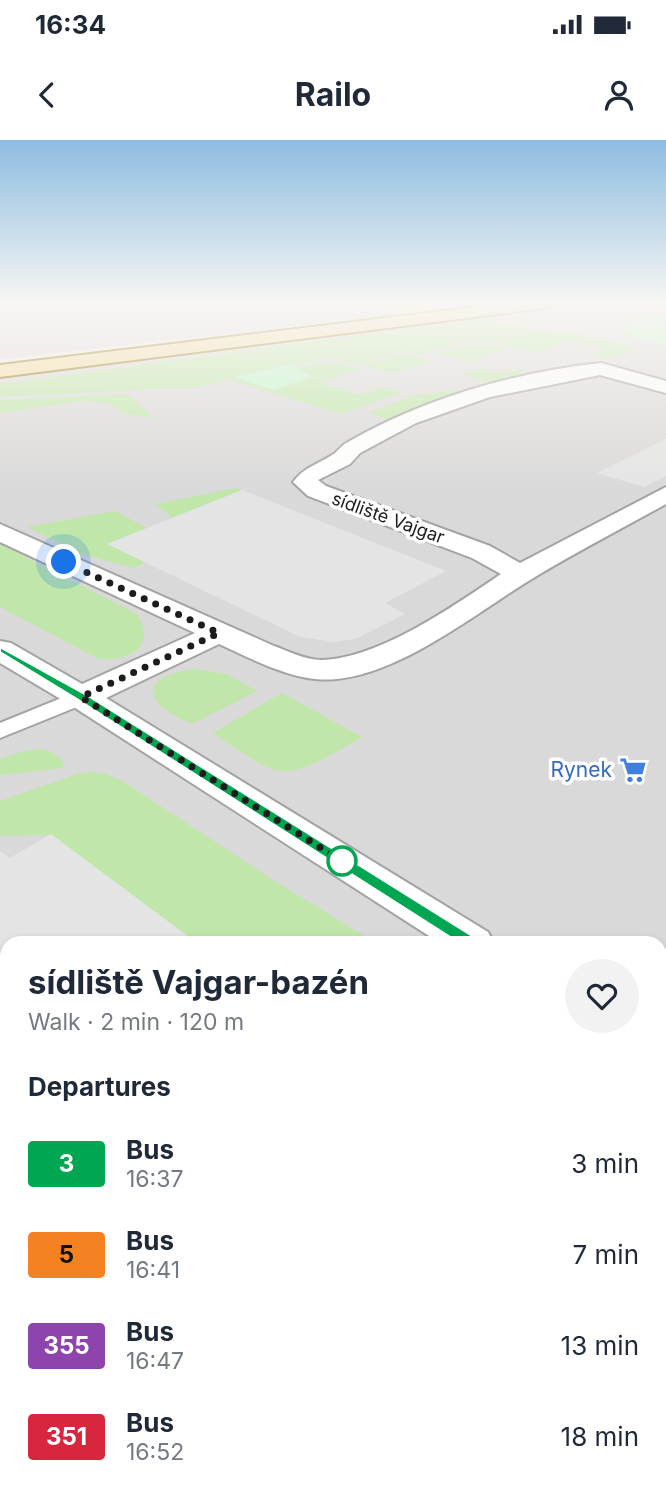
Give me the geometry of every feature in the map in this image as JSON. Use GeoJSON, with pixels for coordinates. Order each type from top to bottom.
{"type":"FeatureCollection","features":[{"type":"Feature","properties":{"kind":"main road"},"geometry":{"type":"LineString","coordinates":[[0,371],[37,366]]}},
{"type":"Feature","properties":{"kind":"street","name":"sídliště Vajgar"},"geometry":{"type":"LineString","coordinates":[[520,575],[481,552],[317,491],[305,482],[310,475],[342,459],[352,448],[409,419],[484,392],[601,369],[666,387]]}},
{"type":"Feature","properties":{"kind":"street"},"geometry":{"type":"LineString","coordinates":[[0,533],[263,653],[316,670],[356,666],[387,654],[467,610],[520,575],[666,494]]}},
{"type":"Feature","properties":{"kind":"street"},"geometry":{"type":"LineString","coordinates":[[81,697],[219,633]]}},
{"type":"Feature","properties":{"kind":"street"},"geometry":{"type":"LineString","coordinates":[[0,650],[81,697],[460,936]]}},
{"type":"Feature","properties":{"kind":"lane"},"geometry":{"type":"LineString","coordinates":[[0,731],[81,697]]}},
{"type":"Feature","properties":{"kind":"shaded area"},"geometry":{"type":"Polygon","coordinates":[[[97,366],[666,366],[666,936],[0,936],[0,379],[97,366]]]}},
{"type":"Feature","properties":{"kind":"shaded area"},"geometry":{"type":"Polygon","coordinates":[[[666,439],[666,476],[644,487],[597,473],[666,439]]]}},
{"type":"Feature","properties":{"kind":"shaded area"},"geometry":{"type":"Polygon","coordinates":[[[242,490],[446,571],[385,603],[405,614],[355,639],[334,642],[300,637],[107,544],[242,490]]]}},
{"type":"Feature","properties":{"kind":"shaded area"},"geometry":{"type":"Polygon","coordinates":[[[51,834],[188,936],[0,936],[0,851],[10,858],[51,834]]]}},
{"type":"Feature","properties":{"kind":"green space"},"geometry":{"type":"Polygon","coordinates":[[[129,366],[294,366],[312,377],[296,367],[351,366],[361,369],[321,383],[359,395],[382,387],[402,393],[342,414],[229,380],[198,387],[0,397],[0,384],[129,366]]]}},
{"type":"Feature","properties":{"kind":"green space"},"geometry":{"type":"Polygon","coordinates":[[[280,366],[294,366],[313,377],[273,390],[234,377],[280,366]]]}},
{"type":"Feature","properties":{"kind":"green space"},"geometry":{"type":"Polygon","coordinates":[[[363,366],[414,366],[394,373],[363,366]]]}},
{"type":"Feature","properties":{"kind":"green space"},"geometry":{"type":"Polygon","coordinates":[[[480,368],[503,374],[521,369],[522,375],[490,383],[461,374],[480,368]]]}},
{"type":"Feature","properties":{"kind":"green space"},"geometry":{"type":"Polygon","coordinates":[[[479,388],[394,422],[368,413],[414,395],[479,388]]]}},
{"type":"Feature","properties":{"kind":"green space"},"geometry":{"type":"Polygon","coordinates":[[[127,394],[154,418],[122,413],[111,404],[83,401],[0,413],[0,400],[127,394]]]}},
{"type":"Feature","properties":{"kind":"green space"},"geometry":{"type":"Polygon","coordinates":[[[237,488],[242,490],[173,518],[155,504],[237,488]]]}},
{"type":"Feature","properties":{"kind":"green space"},"geometry":{"type":"Polygon","coordinates":[[[115,511],[147,528],[108,544],[145,562],[134,568],[81,554],[27,527],[115,511]]]}},
{"type":"Feature","properties":{"kind":"green space"},"geometry":{"type":"Polygon","coordinates":[[[0,544],[137,614],[144,635],[137,650],[121,657],[99,659],[0,607],[0,544]]]}},
{"type":"Feature","properties":{"kind":"green space"},"geometry":{"type":"Polygon","coordinates":[[[196,669],[227,674],[257,691],[192,724],[164,708],[156,700],[154,692],[156,684],[164,677],[196,669]]]}},
{"type":"Feature","properties":{"kind":"green space"},"geometry":{"type":"Polygon","coordinates":[[[282,693],[362,737],[320,761],[285,771],[260,763],[213,733],[282,693]]]}},
{"type":"Feature","properties":{"kind":"green space"},"geometry":{"type":"Polygon","coordinates":[[[40,749],[61,759],[64,762],[62,768],[0,775],[0,759],[40,749]]]}},
{"type":"Feature","properties":{"kind":"green space"},"geometry":{"type":"Polygon","coordinates":[[[103,773],[121,780],[267,876],[365,936],[188,936],[51,835],[0,836],[0,801],[77,774],[103,773]]]}},
{"type":"Feature","properties":{"kind":"bus line","name":"3"},"geometry":{"type":"LineString","coordinates":[[0,650],[81,697],[461,936]]}},
{"type":"Feature","properties":{"kind":"place","name":"Rynek"},"geometry":{"type":"Point","coordinates":[633,770]}},
{"type":"Feature","properties":{"kind":"route"},"geometry":{"type":"LineString","coordinates":[[64,562],[219,633],[81,697],[342,861]]}}]}
